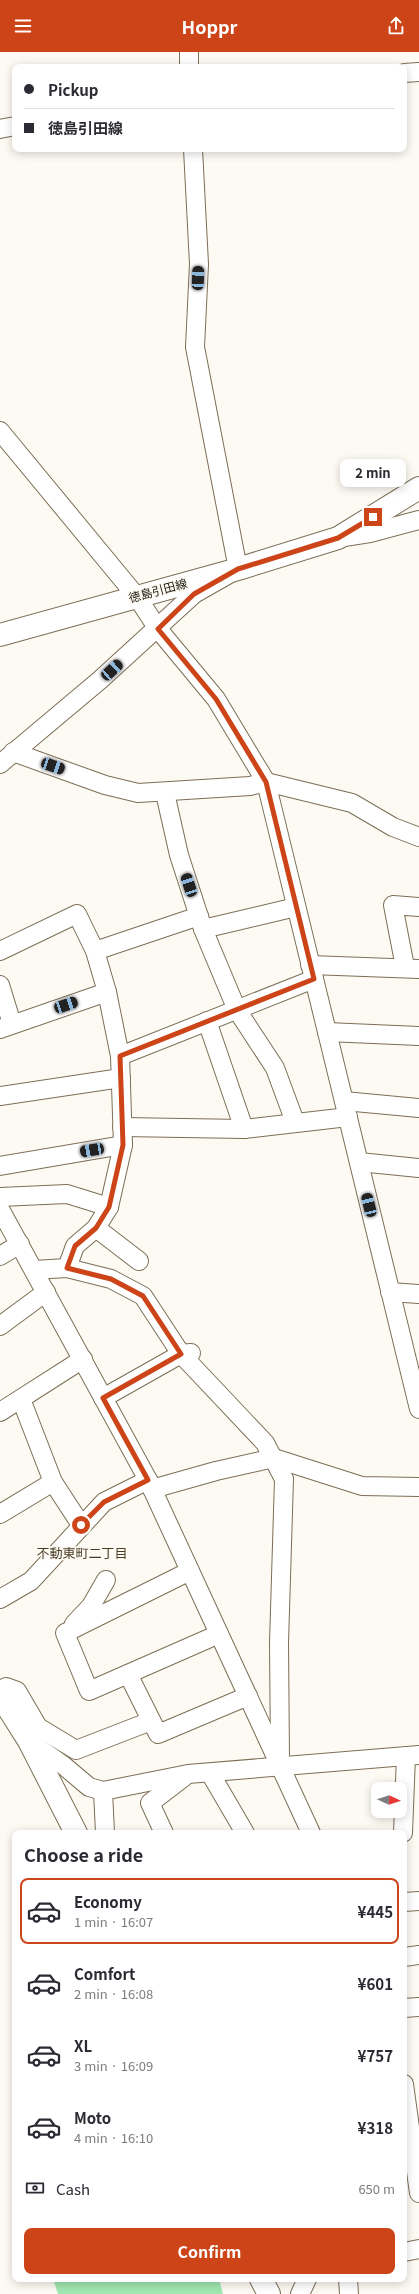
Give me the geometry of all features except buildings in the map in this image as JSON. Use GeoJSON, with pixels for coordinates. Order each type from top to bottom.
{"type":"FeatureCollection","features":[{"type":"Feature","properties":{"kind":"main road","name":"徳島引田線"},"geometry":{"type":"LineString","coordinates":[[0,635],[238,569],[338,538],[419,488]]}},
{"type":"Feature","properties":{"kind":"main road"},"geometry":{"type":"LineString","coordinates":[[4,1692],[74,1830]]}},
{"type":"Feature","properties":{"kind":"main road"},"geometry":{"type":"LineString","coordinates":[[263,2282],[269,2294]]}},
{"type":"Feature","properties":{"kind":"street"},"geometry":{"type":"LineString","coordinates":[[189,52],[189,64]]}},
{"type":"Feature","properties":{"kind":"street"},"geometry":{"type":"LineString","coordinates":[[407,73],[419,72]]}},
{"type":"Feature","properties":{"kind":"street"},"geometry":{"type":"LineString","coordinates":[[0,129],[12,127]]}},
{"type":"Feature","properties":{"kind":"street"},"geometry":{"type":"LineString","coordinates":[[7,758],[158,629],[194,594],[238,569],[195,347],[199,259],[193,152]]}},
{"type":"Feature","properties":{"kind":"street"},"geometry":{"type":"LineString","coordinates":[[0,431],[137,597],[158,629],[216,699],[266,782],[390,1292],[415,1374],[419,1409]]}},
{"type":"Feature","properties":{"kind":"street"},"geometry":{"type":"LineString","coordinates":[[338,538],[370,533],[419,520]]}},
{"type":"Feature","properties":{"kind":"street"},"geometry":{"type":"LineString","coordinates":[[7,758],[138,793],[165,793],[250,786],[266,782],[352,803],[393,827],[419,837]]}},
{"type":"Feature","properties":{"kind":"street"},"geometry":{"type":"LineString","coordinates":[[165,793],[179,855],[201,922],[237,1010],[275,1068],[295,1122]]}},
{"type":"Feature","properties":{"kind":"street"},"geometry":{"type":"LineString","coordinates":[[120,1056],[237,1010],[312,972],[412,968],[393,906],[419,907]]}},
{"type":"Feature","properties":{"kind":"street"},"geometry":{"type":"LineString","coordinates":[[95,951],[201,922],[296,907]]}},
{"type":"Feature","properties":{"kind":"street"},"geometry":{"type":"LineString","coordinates":[[2,946],[77,914],[95,951],[107,992],[120,1056],[123,1145],[109,1207],[96,1228],[75,1246],[67,1268]]}},
{"type":"Feature","properties":{"kind":"street"},"geometry":{"type":"LineString","coordinates":[[0,986],[6,1026],[107,992]]}},
{"type":"Feature","properties":{"kind":"street"},"geometry":{"type":"LineString","coordinates":[[207,1022],[244,1129]]}},
{"type":"Feature","properties":{"kind":"street"},"geometry":{"type":"LineString","coordinates":[[327,1032],[419,1036]]}},
{"type":"Feature","properties":{"kind":"street"},"geometry":{"type":"LineString","coordinates":[[0,1096],[121,1078]]}},
{"type":"Feature","properties":{"kind":"street"},"geometry":{"type":"LineString","coordinates":[[122,1127],[244,1129],[295,1122],[346,1109],[419,1108]]}},
{"type":"Feature","properties":{"kind":"street"},"geometry":{"type":"LineString","coordinates":[[0,1166],[123,1145]]}},
{"type":"Feature","properties":{"kind":"street"},"geometry":{"type":"LineString","coordinates":[[359,1162],[419,1168]]}},
{"type":"Feature","properties":{"kind":"street"},"geometry":{"type":"LineString","coordinates":[[0,1197],[67,1194],[109,1207]]}},
{"type":"Feature","properties":{"kind":"street"},"geometry":{"type":"LineString","coordinates":[[0,1209],[150,1484],[310,1830]]}},
{"type":"Feature","properties":{"kind":"street"},"geometry":{"type":"LineString","coordinates":[[96,1228],[139,1261]]}},
{"type":"Feature","properties":{"kind":"street"},"geometry":{"type":"LineString","coordinates":[[0,1256],[20,1244]]}},
{"type":"Feature","properties":{"kind":"street"},"geometry":{"type":"LineString","coordinates":[[34,1270],[67,1268],[111,1279],[143,1296],[188,1353],[265,1443],[274,1458],[284,1479],[279,1643],[281,1766]]}},
{"type":"Feature","properties":{"kind":"street"},"geometry":{"type":"LineString","coordinates":[[0,1326],[46,1292]]}},
{"type":"Feature","properties":{"kind":"street"},"geometry":{"type":"LineString","coordinates":[[390,1292],[419,1294]]}},
{"type":"Feature","properties":{"kind":"street"},"geometry":{"type":"LineString","coordinates":[[103,1398],[188,1353]]}},
{"type":"Feature","properties":{"kind":"street"},"geometry":{"type":"LineString","coordinates":[[0,1412],[83,1359]]}},
{"type":"Feature","properties":{"kind":"street"},"geometry":{"type":"LineString","coordinates":[[21,1399],[53,1482],[81,1525]]}},
{"type":"Feature","properties":{"kind":"street"},"geometry":{"type":"LineString","coordinates":[[0,1599],[31,1581],[81,1525],[104,1502],[150,1484],[274,1458],[362,1486],[419,1487]]}},
{"type":"Feature","properties":{"kind":"street"},"geometry":{"type":"LineString","coordinates":[[0,1514],[53,1482]]}},
{"type":"Feature","properties":{"kind":"street"},"geometry":{"type":"LineString","coordinates":[[65,1633],[190,1571]]}},
{"type":"Feature","properties":{"kind":"street"},"geometry":{"type":"LineString","coordinates":[[65,1633],[91,1606],[106,1580]]}},
{"type":"Feature","properties":{"kind":"street"},"geometry":{"type":"LineString","coordinates":[[65,1633],[89,1691],[219,1634]]}},
{"type":"Feature","properties":{"kind":"street"},"geometry":{"type":"LineString","coordinates":[[128,1674],[158,1734],[248,1696]]}},
{"type":"Feature","properties":{"kind":"street"},"geometry":{"type":"LineString","coordinates":[[4,1692],[17,1691],[38,1727],[76,1750],[151,1721]]}},
{"type":"Feature","properties":{"kind":"street"},"geometry":{"type":"LineString","coordinates":[[29,1741],[63,1765],[89,1787],[103,1791],[188,1774],[413,1756],[403,1830]]}},
{"type":"Feature","properties":{"kind":"street"},"geometry":{"type":"LineString","coordinates":[[210,1773],[243,1830]]}},
{"type":"Feature","properties":{"kind":"street"},"geometry":{"type":"LineString","coordinates":[[163,1830],[150,1803],[188,1774]]}},
{"type":"Feature","properties":{"kind":"street"},"geometry":{"type":"LineString","coordinates":[[103,1791],[105,1830]]}},
{"type":"Feature","properties":{"kind":"street"},"geometry":{"type":"LineString","coordinates":[[407,1836],[419,1835]]}},
{"type":"Feature","properties":{"kind":"street"},"geometry":{"type":"LineString","coordinates":[[407,1902],[419,1901]]}},
{"type":"Feature","properties":{"kind":"street"},"geometry":{"type":"LineString","coordinates":[[407,1957],[419,1955]]}},
{"type":"Feature","properties":{"kind":"street"},"geometry":{"type":"LineString","coordinates":[[407,2008],[419,2007]]}},
{"type":"Feature","properties":{"kind":"street"},"geometry":{"type":"LineString","coordinates":[[407,2105],[419,2193]]}},
{"type":"Feature","properties":{"kind":"street"},"geometry":{"type":"LineString","coordinates":[[407,2251],[419,2249]]}},
{"type":"Feature","properties":{"kind":"street"},"geometry":{"type":"LineString","coordinates":[[275,2282],[279,2294]]}},
{"type":"Feature","properties":{"kind":"street"},"geometry":{"type":"LineString","coordinates":[[300,2294],[305,2282]]}},
{"type":"Feature","properties":{"kind":"street"},"geometry":{"type":"LineString","coordinates":[[348,2282],[350,2294]]}},
{"type":"Feature","properties":{"kind":"green space"},"geometry":{"type":"Polygon","coordinates":[[[54,2282],[220,2282],[223,2294],[58,2294],[54,2282]]]}},
{"type":"Feature","properties":{"kind":"district","name":"不動東町二丁目"},"geometry":{"type":"Point","coordinates":[82,1553]}},
{"type":"Feature","properties":{"kind":"route"},"geometry":{"type":"LineString","coordinates":[[81,1525],[104,1502],[125,1489],[148,1480],[103,1398],[181,1354],[143,1296],[111,1279],[67,1268],[75,1246],[96,1228],[109,1207],[123,1145],[120,1056],[314,979],[266,782],[216,699],[158,629],[194,594],[238,569],[338,538],[373,517]]}}]}
